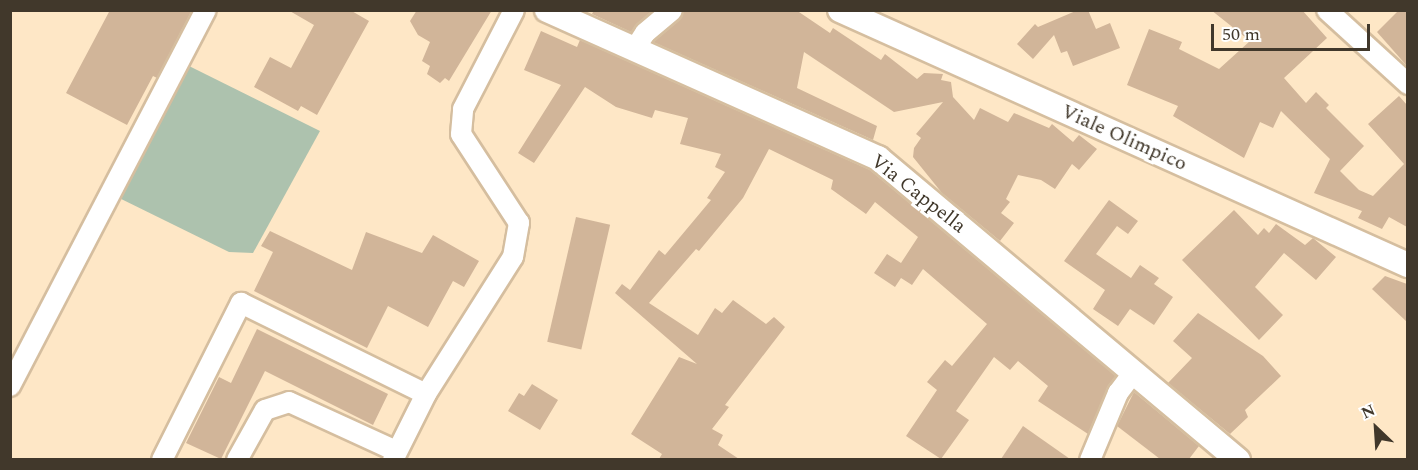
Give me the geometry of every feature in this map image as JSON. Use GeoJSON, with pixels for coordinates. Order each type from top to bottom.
{"type":"FeatureCollection","features":[{"type":"Feature","properties":{"kind":"street"},"geometry":{"type":"LineString","coordinates":[[10,386],[206,10]]}},
{"type":"Feature","properties":{"kind":"street"},"geometry":{"type":"LineString","coordinates":[[237,459],[265,410],[290,402],[394,455],[426,394],[513,257],[519,223],[461,134],[463,109],[514,10]]}},
{"type":"Feature","properties":{"kind":"street","name":"Via Cappella"},"geometry":{"type":"LineString","coordinates":[[547,10],[878,158],[1238,459]]}},
{"type":"Feature","properties":{"kind":"street"},"geometry":{"type":"LineString","coordinates":[[634,50],[645,33],[672,10]]}},
{"type":"Feature","properties":{"kind":"street","name":"Viale Olimpico"},"geometry":{"type":"LineString","coordinates":[[840,10],[1406,262]]}},
{"type":"Feature","properties":{"kind":"street"},"geometry":{"type":"LineString","coordinates":[[1327,10],[1407,84]]}},
{"type":"Feature","properties":{"kind":"street"},"geometry":{"type":"LineString","coordinates":[[167,458],[241,303],[426,394]]}},
{"type":"Feature","properties":{"kind":"street"},"geometry":{"type":"LineString","coordinates":[[1089,459],[1118,393],[1134,372]]}},
{"type":"Feature","properties":{"kind":"green space"},"geometry":{"type":"Polygon","coordinates":[[[183,63],[320,131],[253,253],[229,252],[109,193],[183,63]]]}},
{"type":"Feature","properties":{"kind":"building"},"geometry":{"type":"Polygon","coordinates":[[[110,10],[192,10],[157,78],[153,76],[127,125],[66,93],[110,10]]]}},
{"type":"Feature","properties":{"kind":"building"},"geometry":{"type":"Polygon","coordinates":[[[288,10],[350,10],[369,21],[317,115],[301,106],[298,111],[254,87],[270,57],[291,68],[314,25],[288,10]]]}},
{"type":"Feature","properties":{"kind":"building"},"geometry":{"type":"Polygon","coordinates":[[[417,10],[492,10],[449,81],[445,78],[440,83],[427,74],[430,66],[422,61],[430,42],[418,35],[410,21],[417,10]]]}},
{"type":"Feature","properties":{"kind":"building"},"geometry":{"type":"Polygon","coordinates":[[[594,10],[653,10],[631,32],[592,14],[594,10]]]}},
{"type":"Feature","properties":{"kind":"building"},"geometry":{"type":"Polygon","coordinates":[[[684,10],[796,10],[830,33],[833,28],[881,60],[885,54],[917,79],[924,73],[943,74],[941,80],[951,82],[953,97],[974,120],[980,108],[1008,122],[1014,113],[1049,128],[1052,124],[1073,142],[1079,135],[1097,149],[1079,170],[1072,164],[1055,189],[1041,180],[1018,175],[1006,199],[1010,202],[1001,213],[1014,223],[1000,241],[942,193],[913,157],[914,148],[921,138],[916,134],[943,102],[894,112],[804,52],[797,88],[877,126],[873,140],[653,42],[680,19],[684,10]]]}},
{"type":"Feature","properties":{"kind":"building"},"geometry":{"type":"Polygon","coordinates":[[[1078,10],[1088,10],[1096,29],[1110,23],[1120,48],[1073,66],[1067,51],[1061,53],[1054,35],[1033,59],[1017,44],[1035,24],[1038,27],[1078,10]]]}},
{"type":"Feature","properties":{"kind":"building"},"geometry":{"type":"Polygon","coordinates":[[[1211,10],[1302,10],[1327,38],[1284,78],[1306,103],[1316,92],[1329,105],[1326,108],[1364,146],[1340,171],[1359,190],[1373,196],[1404,164],[1368,124],[1399,96],[1407,105],[1407,227],[1389,217],[1382,229],[1358,218],[1362,211],[1314,193],[1330,159],[1281,111],[1273,128],[1260,122],[1244,158],[1173,116],[1178,106],[1127,85],[1149,29],[1182,42],[1179,49],[1219,69],[1250,41],[1211,10]]]}},
{"type":"Feature","properties":{"kind":"building"},"geometry":{"type":"Polygon","coordinates":[[[1399,10],[1407,10],[1407,66],[1377,32],[1399,10]]]}},
{"type":"Feature","properties":{"kind":"building"},"geometry":{"type":"Polygon","coordinates":[[[541,31],[577,47],[580,40],[870,170],[1116,376],[1088,434],[1038,401],[1048,386],[1018,361],[1010,370],[994,357],[956,411],[969,420],[941,459],[906,436],[937,390],[927,382],[945,360],[952,366],[987,324],[923,269],[912,285],[901,278],[895,287],[874,273],[887,254],[901,263],[918,237],[875,202],[866,214],[831,189],[833,180],[769,149],[743,198],[699,251],[696,249],[649,303],[698,335],[715,308],[722,313],[733,300],[766,324],[774,317],[785,327],[725,405],[729,407],[712,429],[723,435],[718,445],[739,459],[659,459],[662,454],[631,434],[679,357],[697,364],[615,293],[622,284],[630,290],[659,250],[665,255],[711,200],[707,198],[725,172],[715,167],[721,154],[680,144],[688,118],[655,110],[652,118],[616,107],[585,87],[534,163],[518,153],[561,85],[524,70],[541,31]]]}},
{"type":"Feature","properties":{"kind":"building"},"geometry":{"type":"Polygon","coordinates":[[[1109,200],[1138,221],[1128,234],[1117,226],[1096,254],[1131,278],[1140,265],[1159,278],[1154,284],[1173,297],[1154,325],[1130,309],[1118,326],[1093,309],[1105,290],[1064,261],[1109,200]]]}},
{"type":"Feature","properties":{"kind":"building"},"geometry":{"type":"Polygon","coordinates":[[[1234,210],[1258,235],[1264,228],[1269,233],[1276,224],[1305,245],[1313,238],[1336,257],[1316,280],[1284,253],[1255,287],[1283,315],[1259,340],[1182,260],[1234,210]]]}},
{"type":"Feature","properties":{"kind":"building"},"geometry":{"type":"Polygon","coordinates":[[[576,217],[610,225],[581,350],[547,342],[576,217]]]}},
{"type":"Feature","properties":{"kind":"building"},"geometry":{"type":"Polygon","coordinates":[[[270,231],[352,270],[366,232],[422,253],[433,235],[479,261],[464,287],[453,281],[428,327],[388,306],[367,348],[254,291],[273,252],[261,246],[270,231]]]}},
{"type":"Feature","properties":{"kind":"building"},"geometry":{"type":"Polygon","coordinates":[[[1385,276],[1407,284],[1407,322],[1372,289],[1385,276]]]}},
{"type":"Feature","properties":{"kind":"building"},"geometry":{"type":"Polygon","coordinates":[[[1198,313],[1263,356],[1281,376],[1245,410],[1248,417],[1230,434],[1168,383],[1192,358],[1173,341],[1198,313]]]}},
{"type":"Feature","properties":{"kind":"building"},"geometry":{"type":"Polygon","coordinates":[[[257,329],[388,394],[373,425],[265,371],[221,459],[186,443],[219,377],[231,383],[257,329]]]}},
{"type":"Feature","properties":{"kind":"building"},"geometry":{"type":"Polygon","coordinates":[[[532,384],[558,400],[540,430],[508,411],[519,393],[524,396],[532,384]]]}},
{"type":"Feature","properties":{"kind":"building"},"geometry":{"type":"Polygon","coordinates":[[[1134,392],[1199,446],[1189,459],[1160,459],[1117,426],[1134,392]]]}},
{"type":"Feature","properties":{"kind":"building"},"geometry":{"type":"Polygon","coordinates":[[[1023,426],[1070,459],[1001,459],[1023,426]]]}}]}
